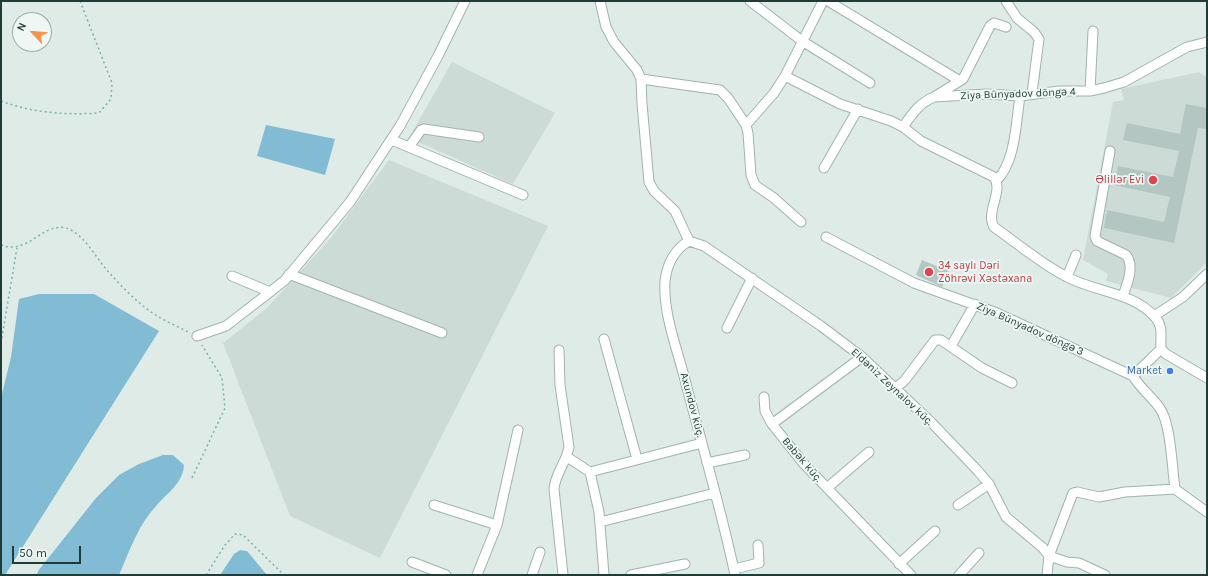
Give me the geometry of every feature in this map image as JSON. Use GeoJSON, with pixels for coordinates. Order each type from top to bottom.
{"type":"FeatureCollection","features":[{"type":"Feature","properties":{"kind":"street"},"geometry":{"type":"LineString","coordinates":[[197,336],[226,326],[270,292],[289,274],[350,202],[392,140],[438,56],[465,1]]}},
{"type":"Feature","properties":{"kind":"street"},"geometry":{"type":"LineString","coordinates":[[600,1],[606,27],[614,42],[637,70],[641,79],[649,182],[654,191],[676,210],[689,241]]}},
{"type":"Feature","properties":{"kind":"street"},"geometry":{"type":"LineString","coordinates":[[750,1],[802,41],[870,84]]}},
{"type":"Feature","properties":{"kind":"street"},"geometry":{"type":"LineString","coordinates":[[746,125],[774,94],[785,76],[823,1]]}},
{"type":"Feature","properties":{"kind":"street"},"geometry":{"type":"LineString","coordinates":[[828,1],[960,81]]}},
{"type":"Feature","properties":{"kind":"street"},"geometry":{"type":"LineString","coordinates":[[1006,1],[1017,18],[1034,32],[1039,39],[1032,93]]}},
{"type":"Feature","properties":{"kind":"street"},"geometry":{"type":"LineString","coordinates":[[934,97],[963,79],[990,26],[994,23],[1006,27]]}},
{"type":"Feature","properties":{"kind":"street"},"geometry":{"type":"LineString","coordinates":[[1090,91],[1092,32]]}},
{"type":"Feature","properties":{"kind":"street","name":"Ziya Bünyadov döngə 4"},"geometry":{"type":"LineString","coordinates":[[903,127],[916,108],[926,100],[934,97],[986,94],[1020,96],[1032,93],[1090,91],[1124,82],[1187,47],[1207,42]]}},
{"type":"Feature","properties":{"kind":"street"},"geometry":{"type":"LineString","coordinates":[[785,76],[840,104],[878,115],[903,127],[921,141],[988,173],[996,181]]}},
{"type":"Feature","properties":{"kind":"street"},"geometry":{"type":"LineString","coordinates":[[641,79],[720,90],[728,98],[746,125],[748,132],[751,175],[755,185],[774,198],[801,222]]}},
{"type":"Feature","properties":{"kind":"street"},"geometry":{"type":"LineString","coordinates":[[1020,96],[1011,153],[1007,167],[996,181],[992,219],[994,227],[1067,277],[1089,287],[1123,296],[1154,316],[1159,323],[1162,331],[1161,349],[1133,376],[1143,391],[1160,407],[1166,418],[1175,489]]}},
{"type":"Feature","properties":{"kind":"street"},"geometry":{"type":"LineString","coordinates":[[824,168],[858,109]]}},
{"type":"Feature","properties":{"kind":"street"},"geometry":{"type":"LineString","coordinates":[[408,147],[424,128],[479,137]]}},
{"type":"Feature","properties":{"kind":"street"},"geometry":{"type":"LineString","coordinates":[[392,140],[522,195]]}},
{"type":"Feature","properties":{"kind":"street"},"geometry":{"type":"LineString","coordinates":[[1110,151],[1095,236],[1097,241],[1126,255],[1128,258],[1130,270],[1123,296]]}},
{"type":"Feature","properties":{"kind":"street","name":"Ziya Bünyadov döngə 3"},"geometry":{"type":"LineString","coordinates":[[826,237],[914,283],[975,304],[1133,376]]}},
{"type":"Feature","properties":{"kind":"street","name":"Eldəniz Zeynalov küç."},"geometry":{"type":"LineString","coordinates":[[689,241],[704,246],[752,278],[821,326],[862,357],[937,429],[988,484],[1006,517],[1043,548],[1049,556]]}},
{"type":"Feature","properties":{"kind":"street","name":"Axundov küç."},"geometry":{"type":"LineString","coordinates":[[689,241],[675,254],[666,279],[665,288],[671,324],[723,519],[735,572]]}},
{"type":"Feature","properties":{"kind":"street"},"geometry":{"type":"LineString","coordinates":[[1067,277],[1076,256]]}},
{"type":"Feature","properties":{"kind":"street"},"geometry":{"type":"LineString","coordinates":[[289,274],[442,333]]}},
{"type":"Feature","properties":{"kind":"street"},"geometry":{"type":"LineString","coordinates":[[1154,316],[1183,297],[1207,274]]}},
{"type":"Feature","properties":{"kind":"street"},"geometry":{"type":"LineString","coordinates":[[232,276],[270,292]]}},
{"type":"Feature","properties":{"kind":"street"},"geometry":{"type":"LineString","coordinates":[[727,328],[752,278]]}},
{"type":"Feature","properties":{"kind":"street"},"geometry":{"type":"LineString","coordinates":[[951,346],[975,304]]}},
{"type":"Feature","properties":{"kind":"street"},"geometry":{"type":"LineString","coordinates":[[604,339],[637,460]]}},
{"type":"Feature","properties":{"kind":"street"},"geometry":{"type":"LineString","coordinates":[[895,389],[905,380],[935,340],[941,340],[982,368],[1012,383]]}},
{"type":"Feature","properties":{"kind":"street"},"geometry":{"type":"LineString","coordinates":[[1161,349],[1166,354],[1207,378]]}},
{"type":"Feature","properties":{"kind":"street"},"geometry":{"type":"LineString","coordinates":[[559,350],[560,385],[569,447],[567,457],[555,481],[554,489],[563,575]]}},
{"type":"Feature","properties":{"kind":"street"},"geometry":{"type":"LineString","coordinates":[[772,424],[862,357]]}},
{"type":"Feature","properties":{"kind":"street","name":"Babək küç."},"geometry":{"type":"LineString","coordinates":[[764,397],[765,410],[772,424],[827,488],[911,575]]}},
{"type":"Feature","properties":{"kind":"street"},"geometry":{"type":"LineString","coordinates":[[477,575],[496,525],[518,430]]}},
{"type":"Feature","properties":{"kind":"street"},"geometry":{"type":"LineString","coordinates":[[590,472],[702,443]]}},
{"type":"Feature","properties":{"kind":"street"},"geometry":{"type":"LineString","coordinates":[[827,488],[869,452]]}},
{"type":"Feature","properties":{"kind":"street"},"geometry":{"type":"LineString","coordinates":[[707,463],[745,455]]}},
{"type":"Feature","properties":{"kind":"street"},"geometry":{"type":"LineString","coordinates":[[567,457],[590,472],[600,522],[604,575]]}},
{"type":"Feature","properties":{"kind":"street"},"geometry":{"type":"LineString","coordinates":[[958,505],[988,484]]}},
{"type":"Feature","properties":{"kind":"street"},"geometry":{"type":"LineString","coordinates":[[1047,575],[1049,556],[1073,493],[1077,492],[1099,496],[1125,492],[1175,489],[1207,512]]}},
{"type":"Feature","properties":{"kind":"street"},"geometry":{"type":"LineString","coordinates":[[600,522],[715,492]]}},
{"type":"Feature","properties":{"kind":"street"},"geometry":{"type":"LineString","coordinates":[[434,504],[496,525]]}},
{"type":"Feature","properties":{"kind":"street"},"geometry":{"type":"LineString","coordinates":[[899,564],[935,531]]}},
{"type":"Feature","properties":{"kind":"street"},"geometry":{"type":"LineString","coordinates":[[735,572],[760,563],[758,545]]}},
{"type":"Feature","properties":{"kind":"street"},"geometry":{"type":"LineString","coordinates":[[532,575],[540,552]]}},
{"type":"Feature","properties":{"kind":"street"},"geometry":{"type":"LineString","coordinates":[[958,575],[979,553]]}},
{"type":"Feature","properties":{"kind":"street"},"geometry":{"type":"LineString","coordinates":[[1049,556],[1078,564],[1105,575]]}},
{"type":"Feature","properties":{"kind":"street"},"geometry":{"type":"LineString","coordinates":[[412,562],[446,575]]}},
{"type":"Feature","properties":{"kind":"street"},"geometry":{"type":"LineString","coordinates":[[631,575],[685,564]]}},
{"type":"Feature","properties":{"kind":"path"},"geometry":{"type":"LineString","coordinates":[[1,101],[23,110],[70,114],[100,113],[111,99],[112,83],[80,1]]}},
{"type":"Feature","properties":{"kind":"path"},"geometry":{"type":"LineString","coordinates":[[1,245],[10,249],[17,248],[53,228],[70,230],[83,240],[128,293],[157,316],[197,336],[222,378],[225,408],[192,478]]}},
{"type":"Feature","properties":{"kind":"path"},"geometry":{"type":"LineString","coordinates":[[1,343],[17,248]]}},
{"type":"Feature","properties":{"kind":"path"},"geometry":{"type":"LineString","coordinates":[[206,575],[225,545],[235,534],[243,536],[284,575]]}},
{"type":"Feature","properties":{"kind":"shaded area"},"geometry":{"type":"Polygon","coordinates":[[[452,62],[555,113],[513,184],[409,138],[452,62]]]}},
{"type":"Feature","properties":{"kind":"shaded area","name":"Əlillər Evi"},"geometry":{"type":"Polygon","coordinates":[[[1199,72],[1207,77],[1206,263],[1171,298],[1106,281],[1108,274],[1083,260],[1113,102],[1124,100],[1121,89],[1199,72]]]}},
{"type":"Feature","properties":{"kind":"shaded area"},"geometry":{"type":"Polygon","coordinates":[[[389,160],[548,226],[380,558],[290,516],[223,343],[267,308],[330,239],[389,160]]]}},
{"type":"Feature","properties":{"kind":"water"},"geometry":{"type":"Polygon","coordinates":[[[266,125],[335,139],[325,175],[257,156],[266,125]]]}},
{"type":"Feature","properties":{"kind":"water"},"geometry":{"type":"Polygon","coordinates":[[[39,294],[94,294],[159,331],[5,575],[1,575],[1,398],[11,357],[19,299],[39,294]]]}},
{"type":"Feature","properties":{"kind":"water"},"geometry":{"type":"Polygon","coordinates":[[[163,455],[173,455],[184,465],[181,477],[174,487],[150,513],[135,538],[119,575],[37,575],[38,571],[96,498],[119,475],[139,464],[163,455]]]}},
{"type":"Feature","properties":{"kind":"water"},"geometry":{"type":"Polygon","coordinates":[[[240,550],[247,551],[267,575],[220,575],[234,554],[240,550]]]}},
{"type":"Feature","properties":{"kind":"building"},"geometry":{"type":"Polygon","coordinates":[[[1186,104],[1207,108],[1207,129],[1198,128],[1174,243],[1104,228],[1107,210],[1164,222],[1170,197],[1114,185],[1118,166],[1173,177],[1179,151],[1123,140],[1127,123],[1180,134],[1186,104]]]}},
{"type":"Feature","properties":{"kind":"building"},"geometry":{"type":"Polygon","coordinates":[[[922,260],[949,271],[942,287],[916,275],[922,260]]]}},
{"type":"Feature","properties":{"kind":"place","name":"Əlillər Evi"},"geometry":{"type":"Point","coordinates":[1153,180]}},
{"type":"Feature","properties":{"kind":"place","name":"34 saylı Dəri Zöhrəvi Xəstəxana"},"geometry":{"type":"Point","coordinates":[929,272]}},
{"type":"Feature","properties":{"kind":"place","name":"Market"},"geometry":{"type":"Point","coordinates":[1170,371]}}]}
